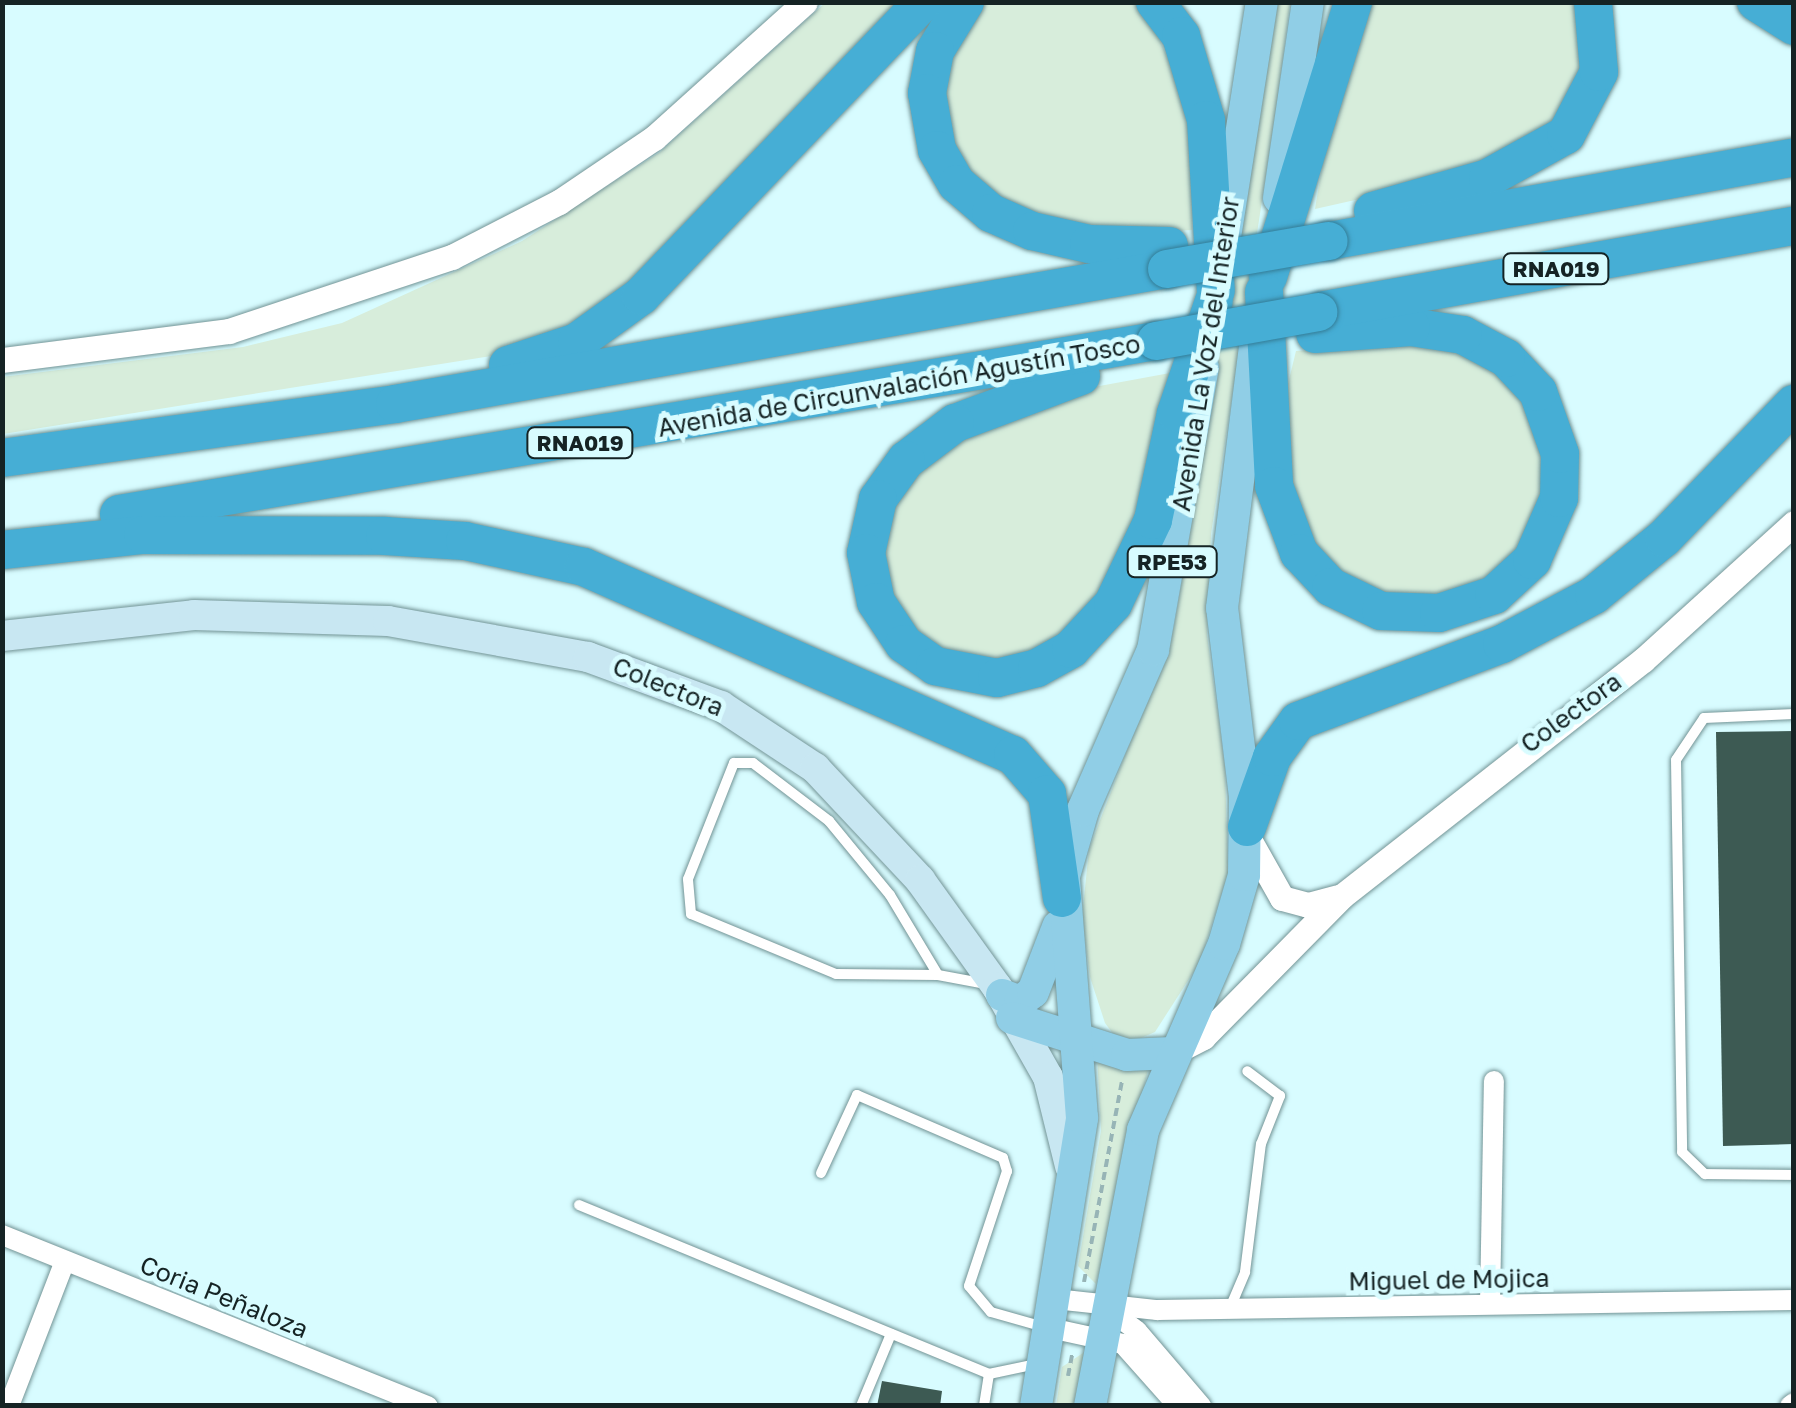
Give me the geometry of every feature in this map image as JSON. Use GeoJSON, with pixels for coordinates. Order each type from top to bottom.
{"type":"FeatureCollection","features":[{"type":"Feature","properties":{"kind":"highway"},"geometry":{"type":"LineString","coordinates":[[84,448],[250,406],[508,365],[577,342],[641,296],[922,2]]}},
{"type":"Feature","properties":{"kind":"highway"},"geometry":{"type":"LineString","coordinates":[[964,2],[942,34],[927,93],[938,150],[957,184],[991,213],[1032,231],[1256,272],[1330,230],[1458,188],[1551,148],[1594,91],[1601,55],[1593,2]]}},
{"type":"Feature","properties":{"kind":"highway"},"geometry":{"type":"LineString","coordinates":[[1154,2],[1180,36],[1206,120],[1225,311],[1176,413],[1143,548],[1086,635],[1037,668],[997,678],[954,673],[904,644],[876,602],[866,553],[872,515],[895,472],[938,434],[998,402],[1154,352]]}},
{"type":"Feature","properties":{"kind":"highway"},"geometry":{"type":"LineString","coordinates":[[1316,323],[1411,327],[1464,335],[1506,358],[1538,392],[1560,454],[1559,498],[1532,560],[1494,595],[1439,613],[1381,610],[1332,586],[1299,553],[1274,486],[1256,272],[1353,2]]}},
{"type":"Feature","properties":{"kind":"highway"},"geometry":{"type":"LineString","coordinates":[[1756,2],[1794,26]]}},
{"type":"Feature","properties":{"kind":"highway"},"geometry":{"type":"LineString","coordinates":[[1330,230],[1794,157]]}},
{"type":"Feature","properties":{"kind":"highway","name":"Avenida de Circunvalación Agustín Tosco"},"geometry":{"type":"LineString","coordinates":[[2,528],[330,485],[1154,352],[1225,311],[1316,323],[1794,226]]}},
{"type":"Feature","properties":{"kind":"highway"},"geometry":{"type":"LineString","coordinates":[[2,458],[472,391],[1168,257]]}},
{"type":"Feature","properties":{"kind":"highway"},"geometry":{"type":"LineString","coordinates":[[1247,831],[1272,757],[1298,721],[1502,644],[1594,595],[1664,538],[1794,404]]}},
{"type":"Feature","properties":{"kind":"highway"},"geometry":{"type":"LineString","coordinates":[[2,550],[144,535],[371,535],[465,542],[584,567],[706,614],[1021,760],[1042,782],[1053,812],[1062,906]]}},
{"type":"Feature","properties":{"kind":"main road","name":"Avenida La Voz del Interior"},"geometry":{"type":"LineString","coordinates":[[1062,906],[1083,810],[1160,622],[1225,311],[1262,2]]}},
{"type":"Feature","properties":{"kind":"main road","name":"Avenida La Voz del Interior"},"geometry":{"type":"LineString","coordinates":[[1078,1317],[1172,1052],[1232,922],[1247,831],[1232,708],[1223,574],[1256,272],[1308,2]]}},
{"type":"Feature","properties":{"kind":"main road","name":"Colectora"},"geometry":{"type":"LineString","coordinates":[[2,636],[194,615],[339,616],[483,635],[642,672],[721,706],[815,768],[893,846],[1004,1000],[1056,1096],[1074,1192]]}},
{"type":"Feature","properties":{"kind":"main road"},"geometry":{"type":"LineString","coordinates":[[1004,1000],[1020,1002],[1033,992],[1062,906]]}},
{"type":"Feature","properties":{"kind":"main road"},"geometry":{"type":"LineString","coordinates":[[1062,906],[1080,1038],[1074,1192],[1078,1396]]}},
{"type":"Feature","properties":{"kind":"main road"},"geometry":{"type":"LineString","coordinates":[[1004,1000],[1080,1038],[1128,1055],[1172,1052]]}},
{"type":"Feature","properties":{"kind":"main road"},"geometry":{"type":"LineString","coordinates":[[1036,1406],[1044,1362],[1078,1317]]}},
{"type":"Feature","properties":{"kind":"street"},"geometry":{"type":"LineString","coordinates":[[2,360],[229,330],[452,257],[558,202],[654,138],[805,2]]}},
{"type":"Feature","properties":{"kind":"street","name":"Colectora"},"geometry":{"type":"LineString","coordinates":[[1172,1052],[1204,1037],[1342,896],[1642,660],[1794,524]]}},
{"type":"Feature","properties":{"kind":"street"},"geometry":{"type":"LineString","coordinates":[[1247,831],[1282,898],[1308,906],[1342,896]]}},
{"type":"Feature","properties":{"kind":"street"},"geometry":{"type":"LineString","coordinates":[[1490,1304],[1494,1081]]}},
{"type":"Feature","properties":{"kind":"street","name":"Coria Peñaloza"},"geometry":{"type":"LineString","coordinates":[[2,1235],[428,1406]]}},
{"type":"Feature","properties":{"kind":"street"},"geometry":{"type":"LineString","coordinates":[[9,1406],[65,1260]]}},
{"type":"Feature","properties":{"kind":"street","name":"Miguel de Mojica"},"geometry":{"type":"LineString","coordinates":[[1078,1317],[1229,1309],[1794,1300]]}},
{"type":"Feature","properties":{"kind":"street"},"geometry":{"type":"LineString","coordinates":[[1078,1317],[1135,1354],[1178,1406]]}},
{"type":"Feature","properties":{"kind":"street"},"geometry":{"type":"LineString","coordinates":[[1078,1317],[1138,1331],[1201,1406]]}},
{"type":"Feature","properties":{"kind":"lane"},"geometry":{"type":"LineString","coordinates":[[1794,714],[1704,718],[1681,742],[1676,760],[1682,1152],[1706,1174],[1794,1175]]}},
{"type":"Feature","properties":{"kind":"lane"},"geometry":{"type":"LineString","coordinates":[[938,974],[890,895],[828,822],[753,763],[734,763],[688,880],[691,914],[836,974],[938,974],[1004,1000]]}},
{"type":"Feature","properties":{"kind":"lane"},"geometry":{"type":"LineString","coordinates":[[1229,1309],[1245,1272],[1261,1144],[1280,1096],[1247,1070]]}},
{"type":"Feature","properties":{"kind":"lane"},"geometry":{"type":"LineString","coordinates":[[822,1174],[857,1095],[1003,1158],[1007,1171],[969,1286],[991,1312],[1078,1317]]}},
{"type":"Feature","properties":{"kind":"lane"},"geometry":{"type":"LineString","coordinates":[[579,1204],[989,1374],[1044,1362]]}},
{"type":"Feature","properties":{"kind":"lane"},"geometry":{"type":"LineString","coordinates":[[862,1406],[891,1334]]}},
{"type":"Feature","properties":{"kind":"lane"},"geometry":{"type":"LineString","coordinates":[[984,1406],[989,1374]]}},
{"type":"Feature","properties":{"kind":"path"},"geometry":{"type":"LineString","coordinates":[[1078,1396],[1078,1317],[1125,1066]]}},
{"type":"Feature","properties":{"kind":"green space"},"geometry":{"type":"Polygon","coordinates":[[[983,2],[1135,3],[1147,12],[1191,110],[1192,230],[1134,233],[1026,213],[974,181],[944,128],[944,66],[983,2]]]}},
{"type":"Feature","properties":{"kind":"green space"},"geometry":{"type":"Polygon","coordinates":[[[825,3],[911,3],[613,305],[522,351],[3,434],[2,377],[243,347],[342,323],[522,241],[660,152],[825,3]]]}},
{"type":"Feature","properties":{"kind":"green space"},"geometry":{"type":"Polygon","coordinates":[[[1278,3],[1290,3],[1211,534],[1207,635],[1225,767],[1228,873],[1200,962],[1155,1032],[1136,1040],[1114,1035],[1105,1023],[1090,977],[1082,918],[1089,849],[1174,628],[1278,3]]]}},
{"type":"Feature","properties":{"kind":"green space"},"geometry":{"type":"Polygon","coordinates":[[[1367,3],[1578,3],[1586,63],[1546,135],[1422,185],[1315,209],[1330,119],[1367,3]]]}},
{"type":"Feature","properties":{"kind":"green space"},"geometry":{"type":"Polygon","coordinates":[[[1418,343],[1459,350],[1509,381],[1537,424],[1546,481],[1532,532],[1500,573],[1458,594],[1383,595],[1332,569],[1294,513],[1286,392],[1296,351],[1418,343]]]}},
{"type":"Feature","properties":{"kind":"green space"},"geometry":{"type":"Polygon","coordinates":[[[1170,373],[1144,503],[1102,598],[1066,633],[1020,658],[970,660],[926,642],[894,608],[879,560],[894,499],[939,449],[1067,392],[1170,373]]]}},
{"type":"Feature","properties":{"kind":"green space"},"geometry":{"type":"Polygon","coordinates":[[[1097,1054],[1149,1066],[1096,1284],[1078,1266],[1101,1131],[1097,1054]]]}},
{"type":"Feature","properties":{"kind":"green space"},"geometry":{"type":"Polygon","coordinates":[[[1086,1351],[1077,1405],[1056,1406],[1062,1367],[1086,1351]]]}},
{"type":"Feature","properties":{"kind":"building"},"geometry":{"type":"Polygon","coordinates":[[[1794,731],[1794,1144],[1723,1146],[1716,732],[1794,731]]]}},
{"type":"Feature","properties":{"kind":"building"},"geometry":{"type":"Polygon","coordinates":[[[882,1381],[942,1391],[940,1406],[877,1406],[882,1381]]]}}]}
